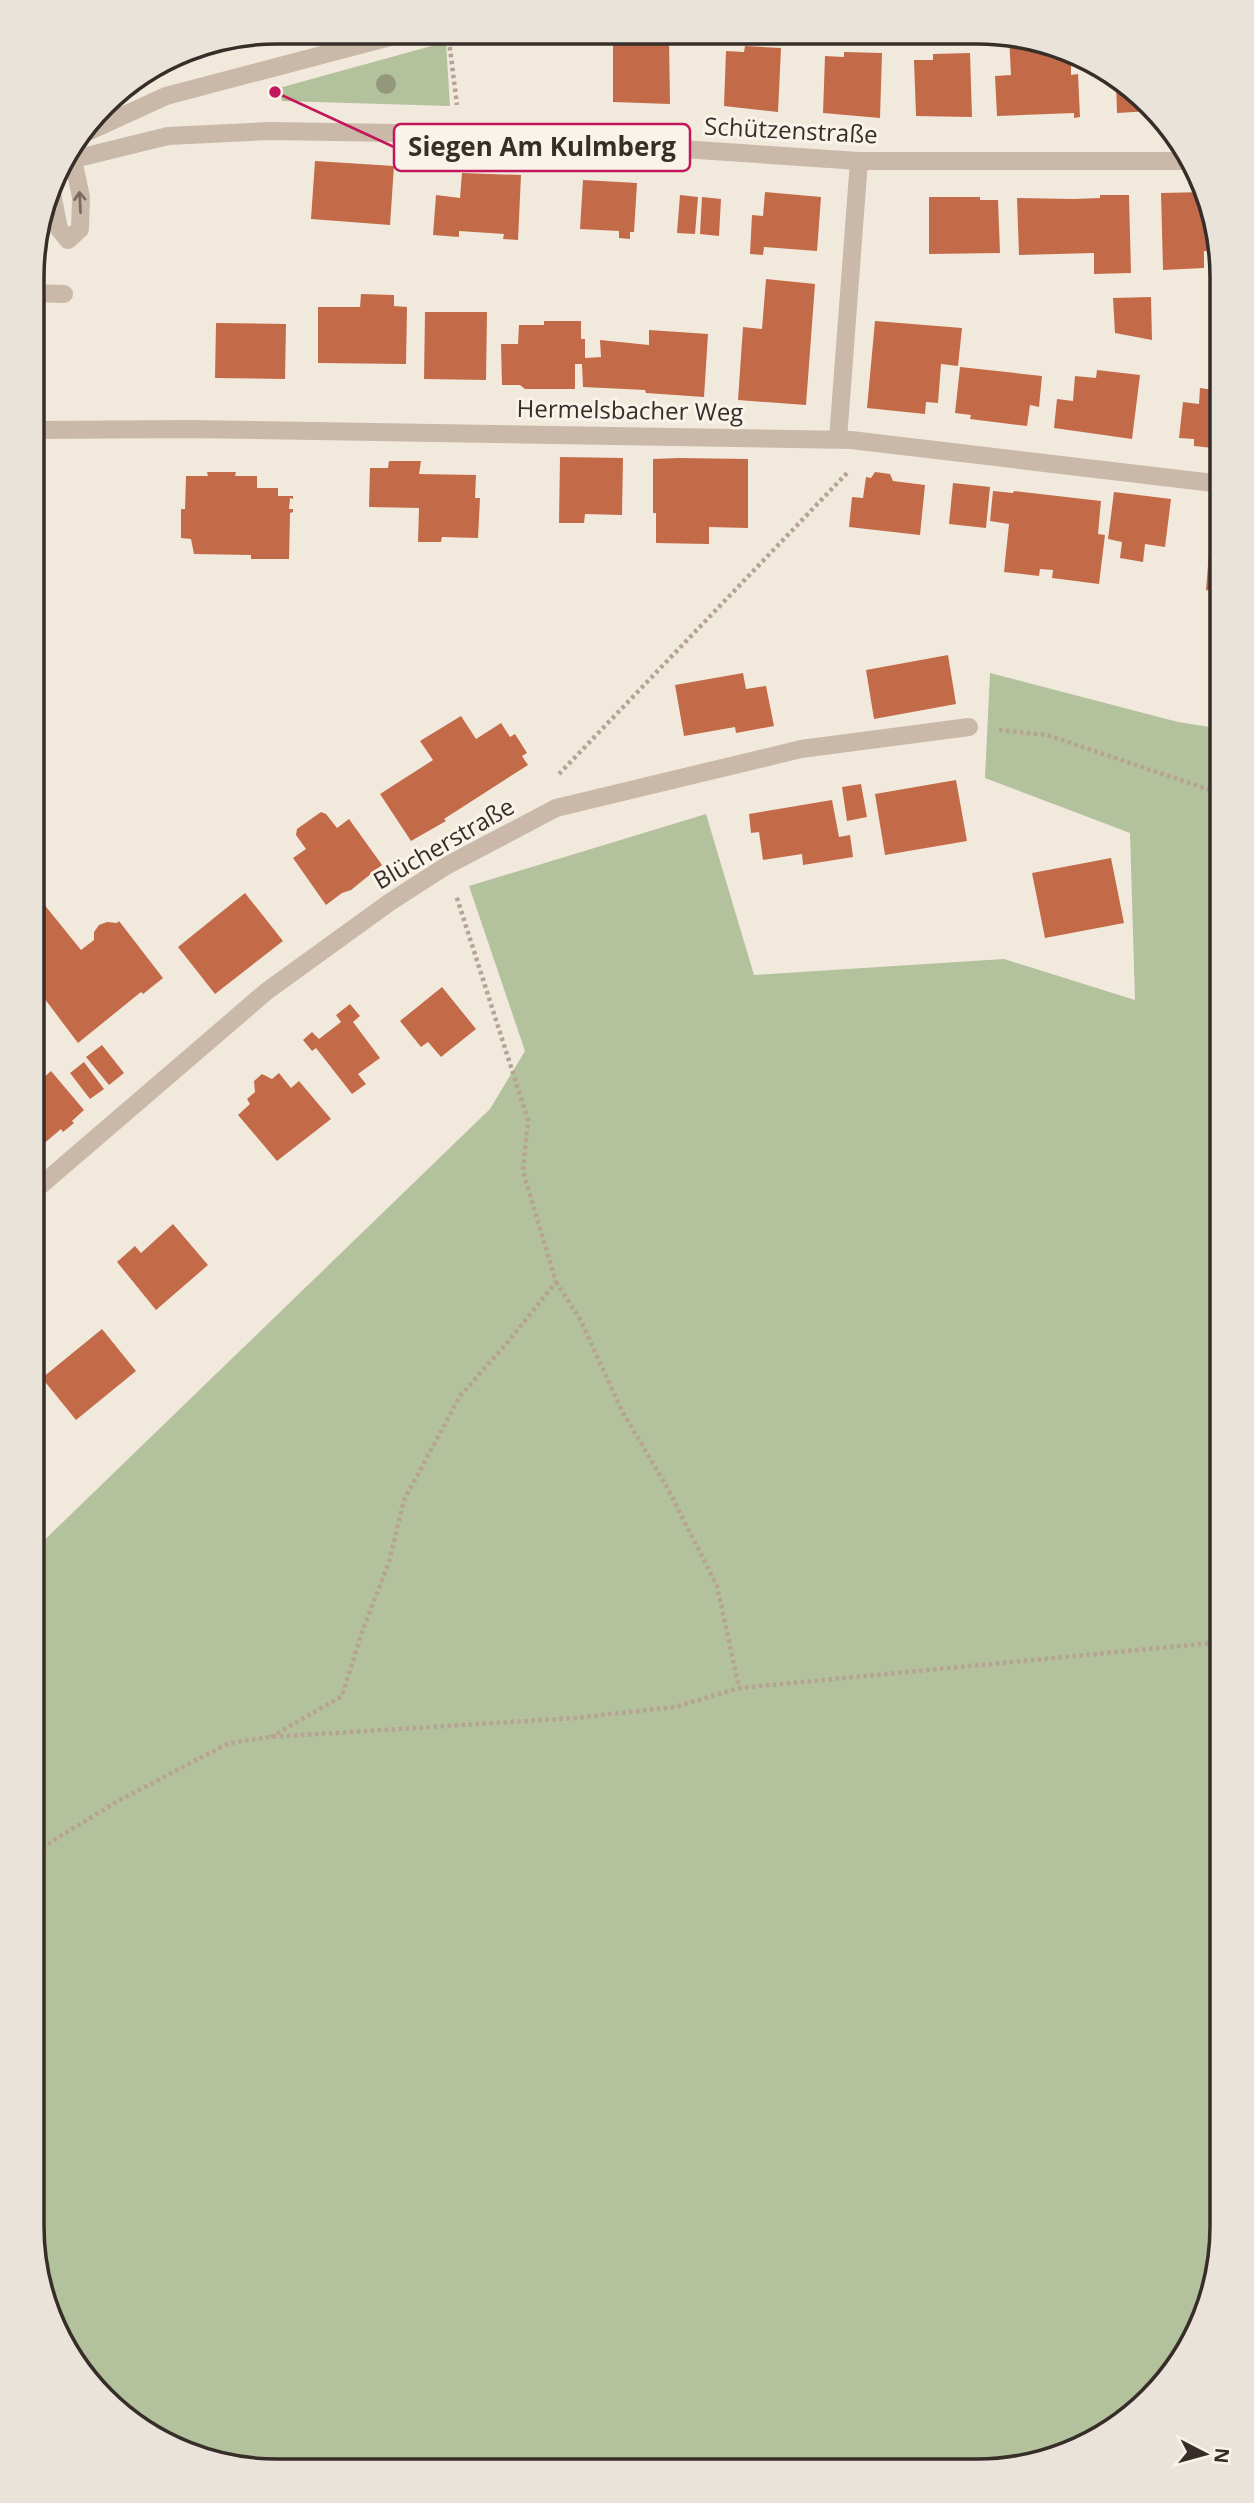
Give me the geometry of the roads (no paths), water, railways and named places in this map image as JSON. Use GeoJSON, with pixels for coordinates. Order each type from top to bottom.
{"type":"FeatureCollection","features":[{"type":"Feature","properties":{"kind":"street"},"geometry":{"type":"LineString","coordinates":[[99,126],[166,96],[364,44]]}},
{"type":"Feature","properties":{"kind":"street","name":"Schützenstraße"},"geometry":{"type":"LineString","coordinates":[[76,158],[168,136],[270,131],[461,134],[859,161],[1179,161]]}},
{"type":"Feature","properties":{"kind":"street"},"geometry":{"type":"LineString","coordinates":[[845,439],[859,161]]}},
{"type":"Feature","properties":{"kind":"street"},"geometry":{"type":"LineString","coordinates":[[55,207],[59,229],[68,240],[80,229],[80,197],[70,170]]}},
{"type":"Feature","properties":{"kind":"street"},"geometry":{"type":"LineString","coordinates":[[44,293],[64,294]]}},
{"type":"Feature","properties":{"kind":"street","name":"Hermelsbacher Weg"},"geometry":{"type":"LineString","coordinates":[[44,430],[190,429],[845,439],[1210,483]]}},
{"type":"Feature","properties":{"kind":"street","name":"Blücherstraße"},"geometry":{"type":"LineString","coordinates":[[44,1183],[267,991],[390,902],[446,866],[556,808],[801,749],[969,727]]}},
{"type":"Feature","properties":{"kind":"place","name":"Siegen Am Kulmberg"},"geometry":{"type":"Point","coordinates":[275,92]}}]}
